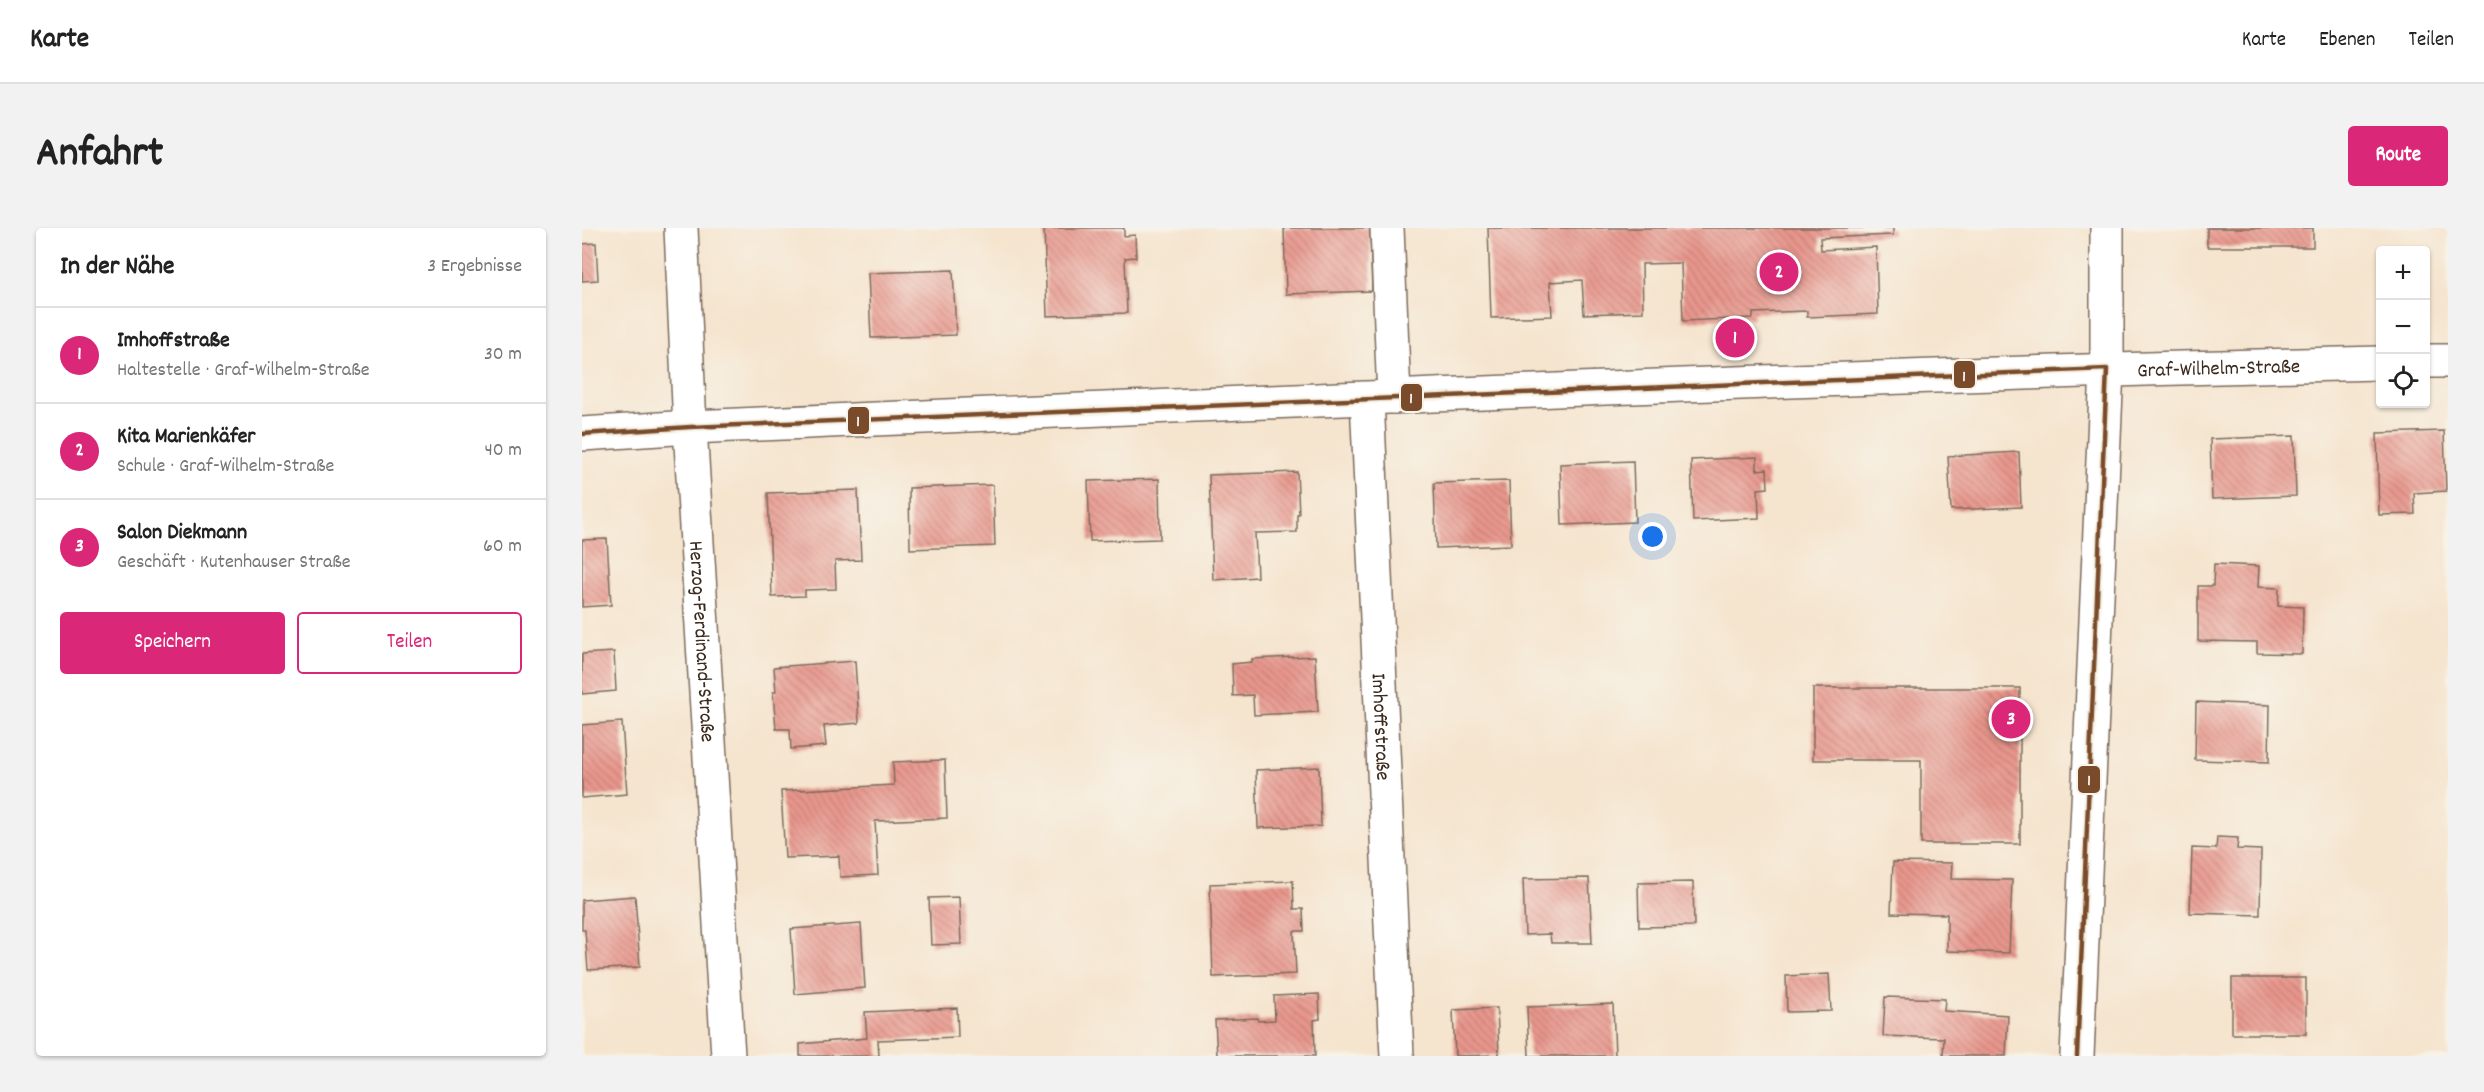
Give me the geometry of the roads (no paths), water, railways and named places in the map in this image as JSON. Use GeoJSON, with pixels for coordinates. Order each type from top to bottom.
{"type":"FeatureCollection","features":[{"type":"Feature","properties":{"kind":"street","name":"Herzog-Ferdinand-Straße"},"geometry":{"type":"LineString","coordinates":[[681,228],[690,426],[728,1056]]}},
{"type":"Feature","properties":{"kind":"street","name":"Imhoffstraße"},"geometry":{"type":"LineString","coordinates":[[1387,228],[1381,398],[1397,1056]]}},
{"type":"Feature","properties":{"kind":"street"},"geometry":{"type":"LineString","coordinates":[[2077,1056],[2107,369],[2107,228]]}},
{"type":"Feature","properties":{"kind":"street"},"geometry":{"type":"LineString","coordinates":[[2430,362],[2448,361]]}},
{"type":"Feature","properties":{"kind":"street","name":"Graf-Wilhelm-Straße"},"geometry":{"type":"LineString","coordinates":[[582,434],[690,426],[2107,369],[2376,363]]}},
{"type":"Feature","properties":{"kind":"place","name":"Kita Marienkäfer"},"geometry":{"type":"Point","coordinates":[1779,272]}},
{"type":"Feature","properties":{"kind":"place","name":"Imhoffstraße"},"geometry":{"type":"Point","coordinates":[1735,338]}},
{"type":"Feature","properties":{"kind":"place","name":"Salon Diekmann"},"geometry":{"type":"Point","coordinates":[2011,719]}}]}
